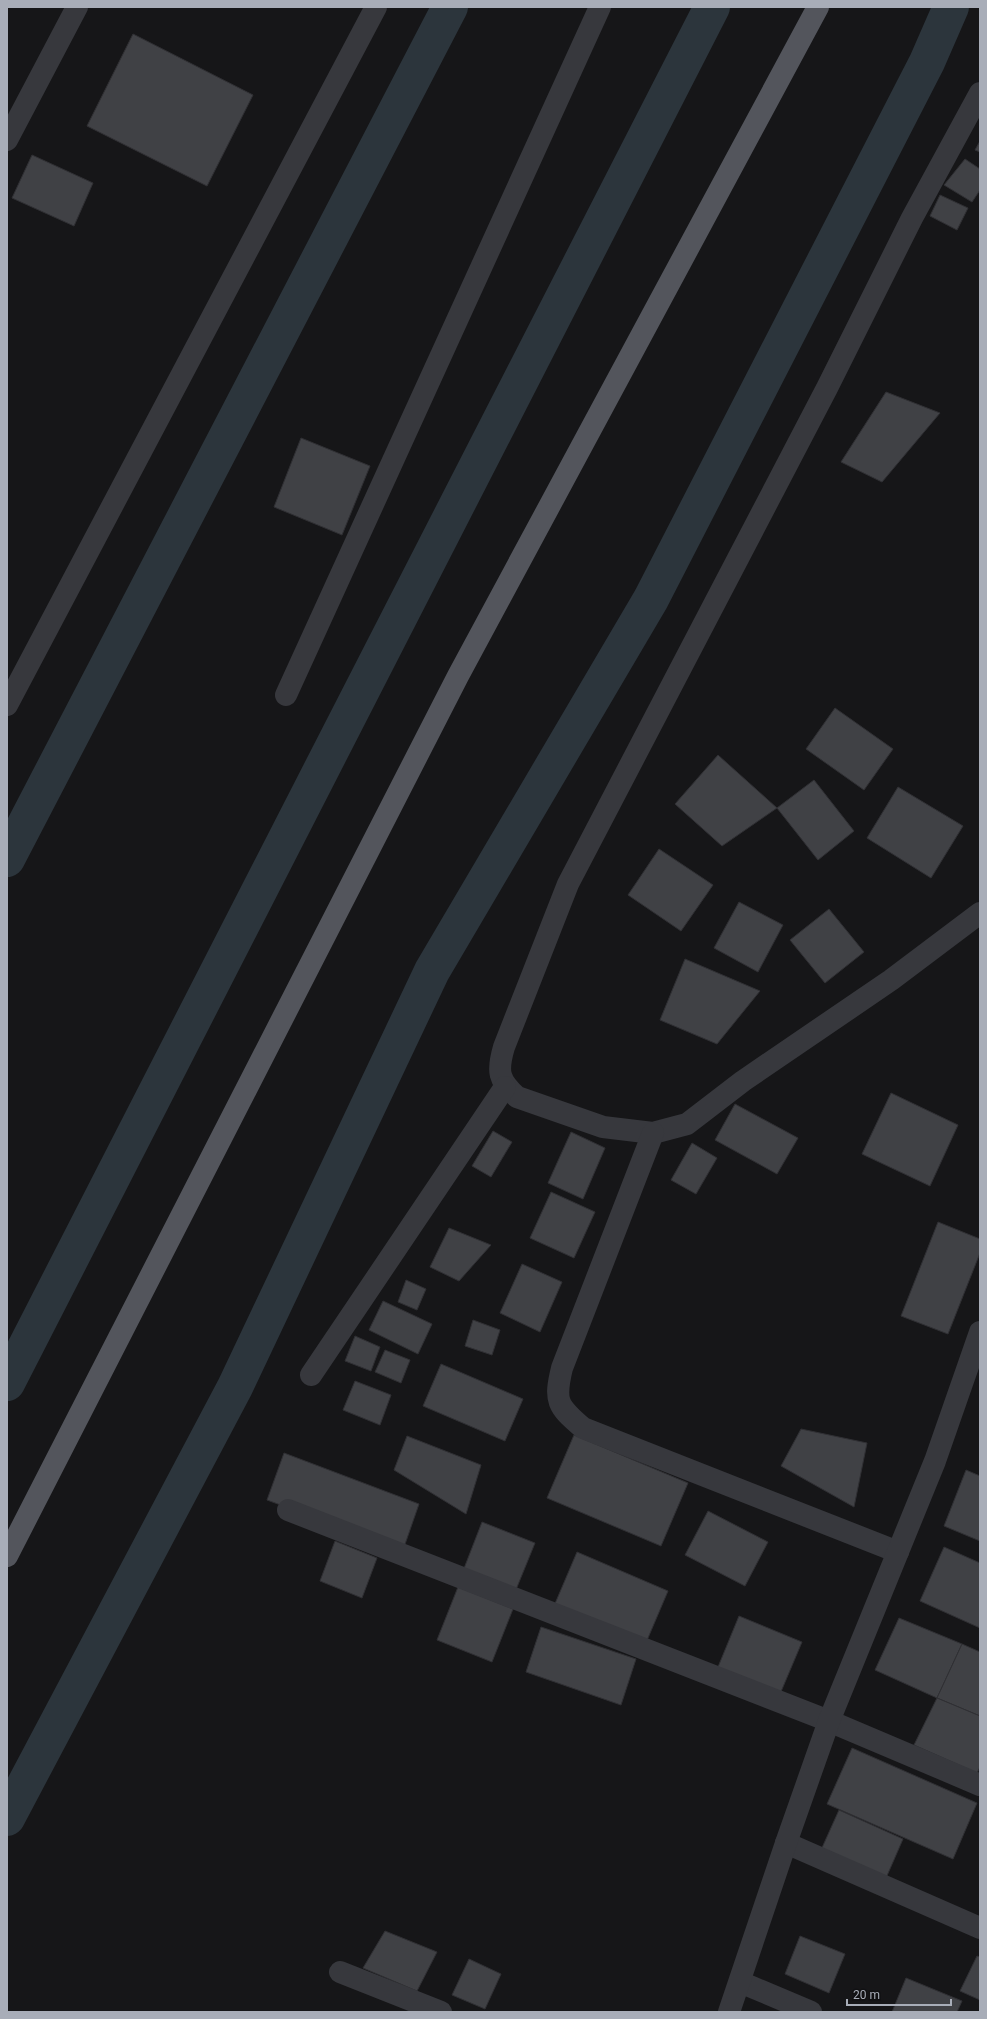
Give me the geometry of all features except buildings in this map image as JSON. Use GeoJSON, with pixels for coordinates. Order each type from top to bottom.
{"type":"FeatureCollection","features":[{"type":"Feature","properties":{"kind":"main road"},"geometry":{"type":"LineString","coordinates":[[7,1556],[458,676],[818,7]]}},
{"type":"Feature","properties":{"kind":"street"},"geometry":{"type":"LineString","coordinates":[[7,140],[78,7]]}},
{"type":"Feature","properties":{"kind":"street"},"geometry":{"type":"LineString","coordinates":[[7,705],[376,7]]}},
{"type":"Feature","properties":{"kind":"street"},"geometry":{"type":"LineString","coordinates":[[286,695],[600,7]]}},
{"type":"Feature","properties":{"kind":"street"},"geometry":{"type":"LineString","coordinates":[[980,93],[912,218],[827,388],[568,884],[504,1047],[500,1062],[500,1074],[505,1087],[517,1097],[604,1127],[654,1133],[687,1124],[743,1081],[891,980],[980,913]]}},
{"type":"Feature","properties":{"kind":"street"},"geometry":{"type":"LineString","coordinates":[[311,1375],[505,1087]]}},
{"type":"Feature","properties":{"kind":"street"},"geometry":{"type":"LineString","coordinates":[[654,1133],[562,1368],[556,1392],[564,1413],[583,1428],[898,1552]]}},
{"type":"Feature","properties":{"kind":"street"},"geometry":{"type":"LineString","coordinates":[[730,2012],[786,1843],[829,1721],[935,1461],[980,1332]]}},
{"type":"Feature","properties":{"kind":"street"},"geometry":{"type":"LineString","coordinates":[[288,1510],[829,1721],[980,1785]]}},
{"type":"Feature","properties":{"kind":"street"},"geometry":{"type":"LineString","coordinates":[[786,1843],[980,1928]]}},
{"type":"Feature","properties":{"kind":"street"},"geometry":{"type":"LineString","coordinates":[[340,1972],[441,2012]]}},
{"type":"Feature","properties":{"kind":"street"},"geometry":{"type":"LineString","coordinates":[[740,1982],[811,2012]]}},
{"type":"Feature","properties":{"kind":"waterway"},"geometry":{"type":"LineString","coordinates":[[7,859],[450,7]]}},
{"type":"Feature","properties":{"kind":"waterway"},"geometry":{"type":"LineString","coordinates":[[7,1383],[712,7]]}},
{"type":"Feature","properties":{"kind":"waterway"},"geometry":{"type":"LineString","coordinates":[[7,1818],[235,1387],[432,971],[651,599],[927,62],[951,7]]}}]}
